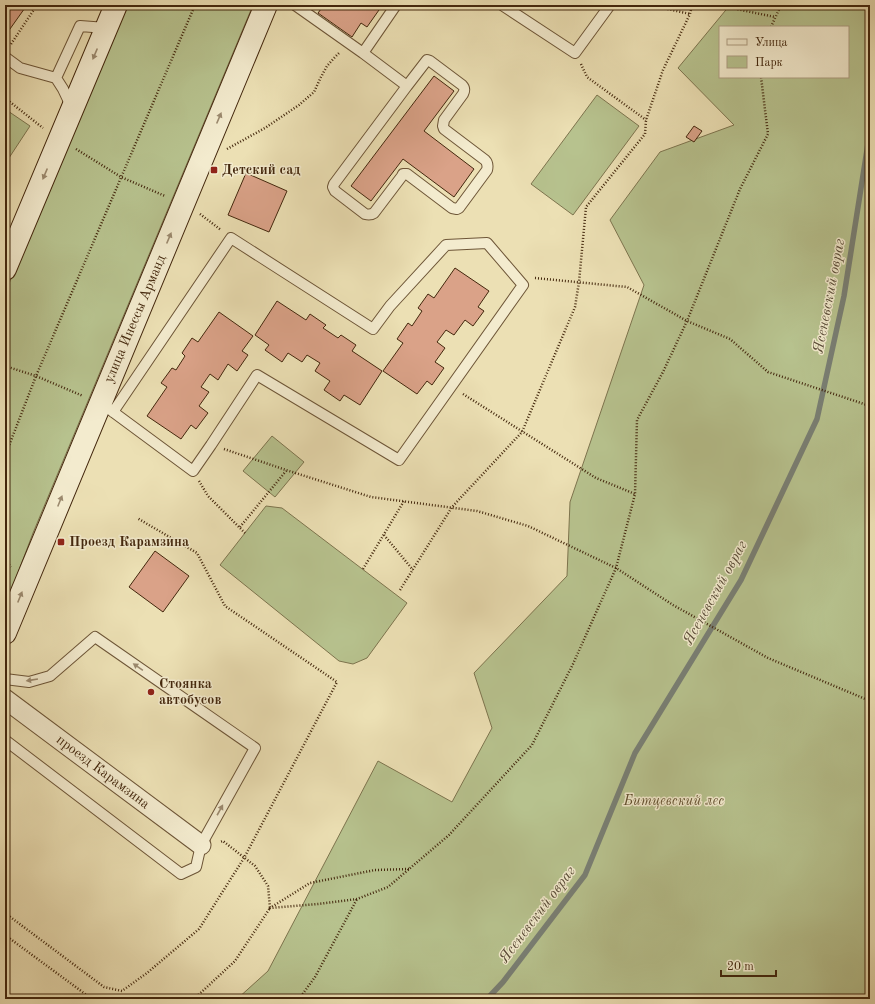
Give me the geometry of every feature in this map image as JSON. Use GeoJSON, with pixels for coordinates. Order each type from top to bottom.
{"type":"FeatureCollection","features":[{"type":"Feature","properties":{"kind":"street"},"geometry":{"type":"LineString","coordinates":[[5,269],[116,5]]}},
{"type":"Feature","properties":{"kind":"street","name":"улица Инессы Арманд"},"geometry":{"type":"LineString","coordinates":[[5,633],[107,407],[266,5]]}},
{"type":"Feature","properties":{"kind":"street","name":"проезд Карамзина"},"geometry":{"type":"LineString","coordinates":[[5,699],[201,844]]}},
{"type":"Feature","properties":{"kind":"lane"},"geometry":{"type":"LineString","coordinates":[[295,5],[407,86]]}},
{"type":"Feature","properties":{"kind":"lane"},"geometry":{"type":"LineString","coordinates":[[363,53],[396,5]]}},
{"type":"Feature","properties":{"kind":"lane"},"geometry":{"type":"LineString","coordinates":[[502,5],[575,53],[610,5]]}},
{"type":"Feature","properties":{"kind":"lane"},"geometry":{"type":"LineString","coordinates":[[56,78],[80,26],[106,28]]}},
{"type":"Feature","properties":{"kind":"lane"},"geometry":{"type":"LineString","coordinates":[[5,57],[20,68],[56,78],[72,108]]}},
{"type":"Feature","properties":{"kind":"lane"},"geometry":{"type":"LineString","coordinates":[[427,60],[462,85],[465,91],[444,120],[442,126],[485,160],[488,166],[487,170],[457,209],[452,208],[405,174],[374,213],[368,215],[335,191],[333,187],[407,86],[427,60]]}},
{"type":"Feature","properties":{"kind":"lane"},"geometry":{"type":"LineString","coordinates":[[231,238],[373,329],[390,306],[446,245],[487,243],[523,285],[399,460],[257,375],[193,471],[107,407],[231,238]]}},
{"type":"Feature","properties":{"kind":"lane"},"geometry":{"type":"LineString","coordinates":[[5,679],[30,682],[50,676],[95,637],[255,748],[201,844],[196,867],[181,874],[5,740]]}},
{"type":"Feature","properties":{"kind":"path"},"geometry":{"type":"LineString","coordinates":[[9,47],[37,5]]}},
{"type":"Feature","properties":{"kind":"path"},"geometry":{"type":"LineString","coordinates":[[5,456],[36,376],[195,5]]}},
{"type":"Feature","properties":{"kind":"path"},"geometry":{"type":"LineString","coordinates":[[650,5],[690,14]]}},
{"type":"Feature","properties":{"kind":"path"},"geometry":{"type":"LineString","coordinates":[[400,590],[452,507],[522,432],[575,307],[579,282],[586,207],[645,134],[646,120],[663,70],[690,14],[692,5]]}},
{"type":"Feature","properties":{"kind":"path"},"geometry":{"type":"LineString","coordinates":[[717,5],[775,17]]}},
{"type":"Feature","properties":{"kind":"path"},"geometry":{"type":"LineString","coordinates":[[771,26],[781,5]]}},
{"type":"Feature","properties":{"kind":"path"},"geometry":{"type":"LineString","coordinates":[[852,5],[870,10]]}},
{"type":"Feature","properties":{"kind":"path"},"geometry":{"type":"LineString","coordinates":[[226,150],[265,128],[299,105],[314,92],[327,66],[350,44]]}},
{"type":"Feature","properties":{"kind":"path"},"geometry":{"type":"LineString","coordinates":[[575,53],[587,77],[646,120]]}},
{"type":"Feature","properties":{"kind":"path"},"geometry":{"type":"LineString","coordinates":[[270,908],[358,899],[388,887],[449,835],[532,745],[573,664],[616,568],[635,494],[638,420],[687,321],[740,189],[768,134],[761,78]]}},
{"type":"Feature","properties":{"kind":"path"},"geometry":{"type":"LineString","coordinates":[[5,98],[41,127],[121,177]]}},
{"type":"Feature","properties":{"kind":"path"},"geometry":{"type":"LineString","coordinates":[[523,285],[536,278],[627,287],[687,321],[730,339],[768,372],[870,406]]}},
{"type":"Feature","properties":{"kind":"path"},"geometry":{"type":"LineString","coordinates":[[5,366],[36,376],[107,407]]}},
{"type":"Feature","properties":{"kind":"path"},"geometry":{"type":"LineString","coordinates":[[451,386],[596,478],[635,494]]}},
{"type":"Feature","properties":{"kind":"path"},"geometry":{"type":"LineString","coordinates":[[211,445],[371,496],[477,511],[528,526],[616,568],[673,605],[768,658],[870,701]]}},
{"type":"Feature","properties":{"kind":"path"},"geometry":{"type":"LineString","coordinates":[[240,527],[286,470]]}},
{"type":"Feature","properties":{"kind":"path"},"geometry":{"type":"LineString","coordinates":[[193,471],[208,496],[245,533]]}},
{"type":"Feature","properties":{"kind":"path"},"geometry":{"type":"LineString","coordinates":[[363,570],[404,501]]}},
{"type":"Feature","properties":{"kind":"path"},"geometry":{"type":"LineString","coordinates":[[5,913],[104,987],[122,991],[147,973],[199,929],[244,858],[337,682],[225,606],[197,553],[137,518]]}},
{"type":"Feature","properties":{"kind":"path"},"geometry":{"type":"LineString","coordinates":[[384,535],[413,570]]}},
{"type":"Feature","properties":{"kind":"path"},"geometry":{"type":"LineString","coordinates":[[201,844],[223,841],[255,866],[268,886],[270,908]]}},
{"type":"Feature","properties":{"kind":"path"},"geometry":{"type":"LineString","coordinates":[[194,999],[235,961],[270,908],[310,883],[375,870],[409,869]]}},
{"type":"Feature","properties":{"kind":"path"},"geometry":{"type":"LineString","coordinates":[[299,999],[315,977],[358,899]]}},
{"type":"Feature","properties":{"kind":"path"},"geometry":{"type":"LineString","coordinates":[[5,935],[92,999]]}},
{"type":"Feature","properties":{"kind":"green space"},"geometry":{"type":"Polygon","coordinates":[[[125,5],[253,5],[33,533],[10,594],[5,602],[5,293],[125,5]]]}},
{"type":"Feature","properties":{"kind":"green space","name":"Битцевский лес"},"geometry":{"type":"Polygon","coordinates":[[[730,5],[870,5],[870,999],[237,999],[268,971],[378,761],[452,802],[492,728],[474,673],[567,576],[570,502],[644,285],[610,220],[660,152],[734,125],[678,68],[730,5]]]}},
{"type":"Feature","properties":{"kind":"green space"},"geometry":{"type":"Polygon","coordinates":[[[597,95],[639,126],[573,215],[531,184],[597,95]]]}},
{"type":"Feature","properties":{"kind":"green space"},"geometry":{"type":"Polygon","coordinates":[[[5,109],[30,126],[5,164],[5,109]]]}},
{"type":"Feature","properties":{"kind":"green space"},"geometry":{"type":"Polygon","coordinates":[[[272,436],[304,462],[275,497],[243,471],[272,436]]]}},
{"type":"Feature","properties":{"kind":"green space"},"geometry":{"type":"Polygon","coordinates":[[[266,506],[282,508],[407,603],[367,658],[353,664],[339,661],[220,565],[266,506]]]}},
{"type":"Feature","properties":{"kind":"building"},"geometry":{"type":"Polygon","coordinates":[[[5,5],[27,5],[5,36],[5,5]]]}},
{"type":"Feature","properties":{"kind":"building"},"geometry":{"type":"Polygon","coordinates":[[[324,5],[371,5],[379,10],[367,27],[361,23],[352,37],[318,13],[324,5]]]}},
{"type":"Feature","properties":{"kind":"building"},"geometry":{"type":"Polygon","coordinates":[[[434,76],[454,91],[424,131],[474,169],[454,197],[403,159],[371,201],[351,186],[434,76]]]}},
{"type":"Feature","properties":{"kind":"building"},"geometry":{"type":"Polygon","coordinates":[[[694,126],[702,131],[694,142],[686,137],[694,126]]]}},
{"type":"Feature","properties":{"kind":"building"},"geometry":{"type":"Polygon","coordinates":[[[246,173],[287,191],[269,232],[228,215],[246,173]]]}},
{"type":"Feature","properties":{"kind":"building"},"geometry":{"type":"Polygon","coordinates":[[[455,268],[489,291],[478,307],[484,311],[473,326],[465,320],[454,335],[446,330],[437,342],[445,348],[435,362],[444,368],[432,385],[427,381],[417,394],[383,371],[403,343],[397,339],[408,323],[412,326],[422,311],[418,308],[428,294],[434,298],[455,268]]]}},
{"type":"Feature","properties":{"kind":"building"},"geometry":{"type":"Polygon","coordinates":[[[277,301],[306,320],[310,314],[326,325],[323,328],[338,338],[341,335],[356,345],[352,351],[382,371],[360,405],[344,395],[340,401],[324,390],[330,381],[315,371],[320,363],[307,355],[302,362],[288,353],[282,362],[265,350],[269,345],[255,335],[277,301]]]}},
{"type":"Feature","properties":{"kind":"building"},"geometry":{"type":"Polygon","coordinates":[[[219,312],[253,336],[242,351],[248,355],[237,371],[228,364],[218,380],[210,374],[201,387],[209,392],[199,406],[208,413],[196,429],[191,425],[181,439],[147,416],[167,387],[161,383],[172,368],[176,370],[185,356],[182,353],[192,338],[198,342],[219,312]]]}},
{"type":"Feature","properties":{"kind":"building"},"geometry":{"type":"Polygon","coordinates":[[[155,551],[189,576],[163,612],[129,587],[155,551]]]}},
{"type":"Feature","properties":{"kind":"waterway","name":"Ясеневский овраг"},"geometry":{"type":"LineString","coordinates":[[487,999],[503,982],[585,875],[635,753],[741,580],[817,419],[844,296],[870,131]]}},
{"type":"Feature","properties":{"kind":"place","name":"Детский сад"},"geometry":{"type":"Point","coordinates":[214,170]}},
{"type":"Feature","properties":{"kind":"place","name":"Проезд Карамзина"},"geometry":{"type":"Point","coordinates":[61,542]}},
{"type":"Feature","properties":{"kind":"place","name":"Стоянка автобусов"},"geometry":{"type":"Point","coordinates":[151,692]}}]}
